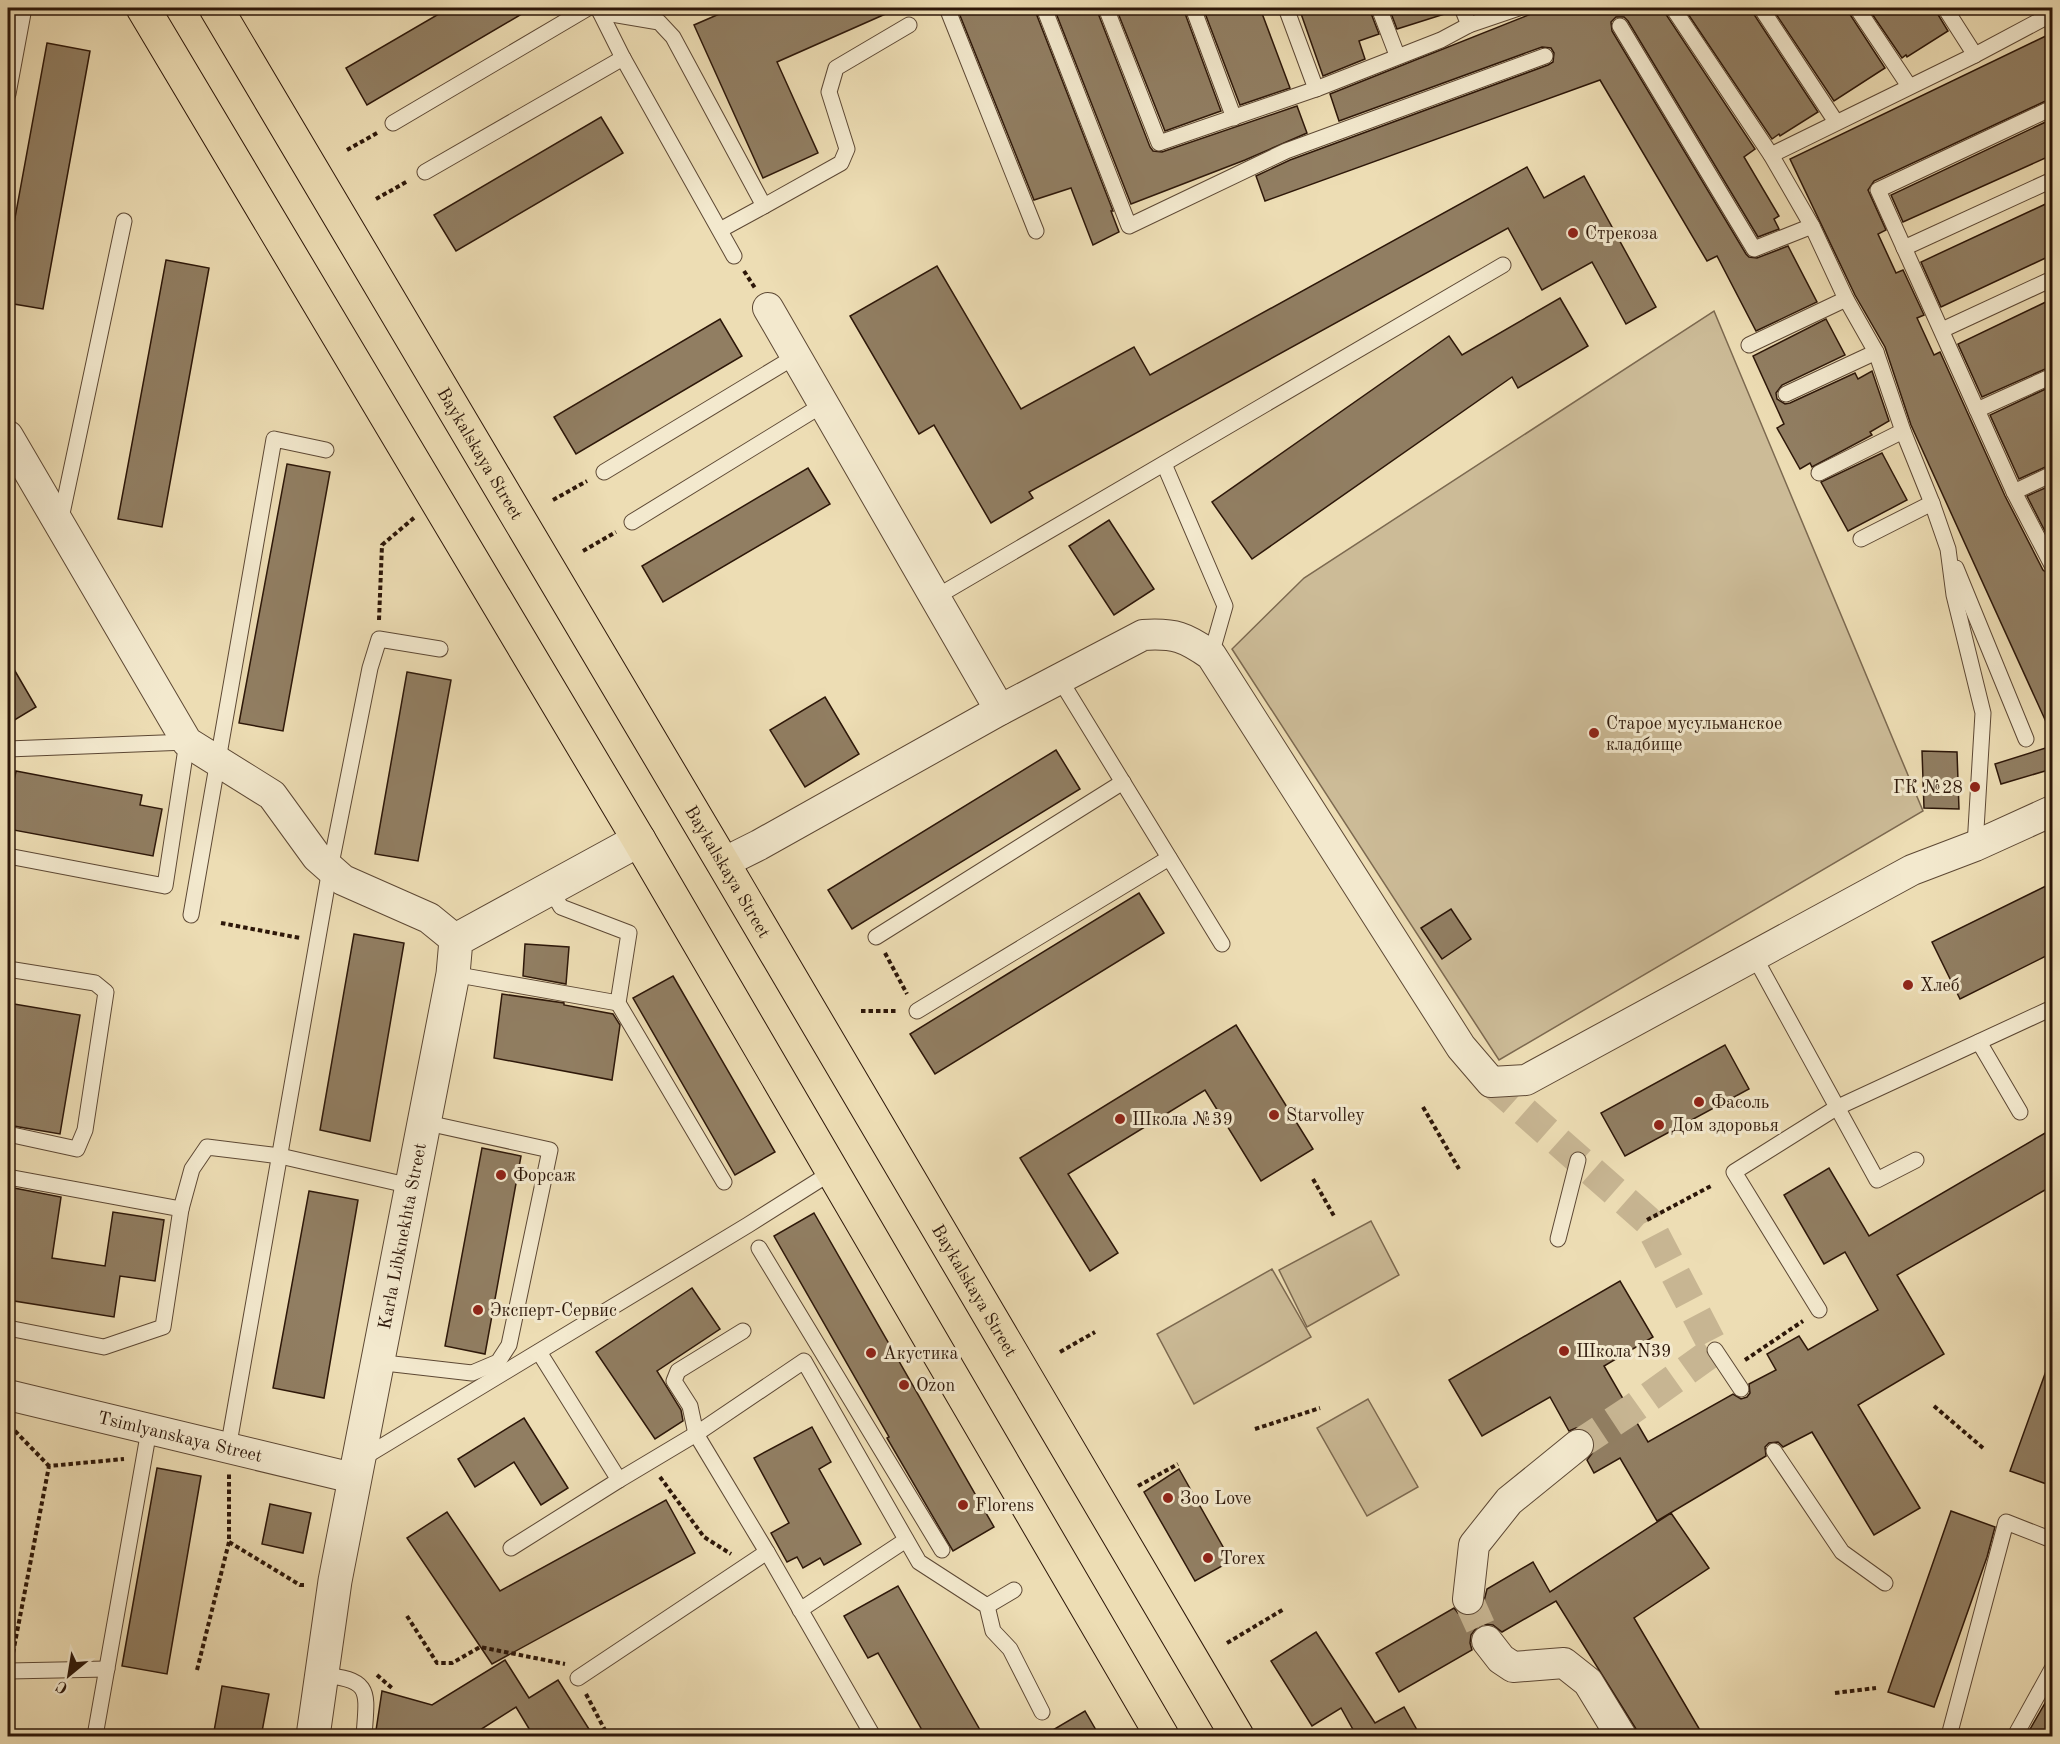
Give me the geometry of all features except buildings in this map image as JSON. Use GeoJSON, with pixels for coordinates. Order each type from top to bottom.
{"type":"FeatureCollection","features":[{"type":"Feature","properties":{"kind":"main road"},"geometry":{"type":"LineString","coordinates":[[143,8],[639,840],[1162,1737]]}},
{"type":"Feature","properties":{"kind":"main road","name":"Baykalskaya Street"},"geometry":{"type":"LineString","coordinates":[[216,8],[723,863],[1237,1737]]}},
{"type":"Feature","properties":{"kind":"street"},"geometry":{"type":"LineString","coordinates":[[768,308],[1000,710]]}},
{"type":"Feature","properties":{"kind":"street"},"geometry":{"type":"LineString","coordinates":[[8,436],[187,742],[272,795],[317,857],[343,880],[429,918],[456,940],[639,840]]}},
{"type":"Feature","properties":{"kind":"street"},"geometry":{"type":"LineString","coordinates":[[723,863],[769,840],[1000,710],[1143,635],[1165,634],[1189,639],[1211,655],[1461,1047],[1491,1082],[1526,1080],[1911,870],[1975,846],[2052,811]]}},
{"type":"Feature","properties":{"kind":"street","name":"Karla Libknekhta Street"},"geometry":{"type":"LineString","coordinates":[[313,1737],[334,1586],[453,974],[456,940]]}},
{"type":"Feature","properties":{"kind":"street","name":"Tsimlyanskaya Street"},"geometry":{"type":"LineString","coordinates":[[8,1395],[147,1444],[228,1449],[355,1470]]}},
{"type":"Feature","properties":{"kind":"street"},"geometry":{"type":"LineString","coordinates":[[1468,1599],[1474,1545],[1509,1501],[1578,1445]]}},
{"type":"Feature","properties":{"kind":"street"},"geometry":{"type":"LineString","coordinates":[[1487,1641],[1501,1659],[1513,1667],[1564,1663],[1588,1682],[1621,1737]]}},
{"type":"Feature","properties":{"kind":"lane"},"geometry":{"type":"LineString","coordinates":[[8,94],[24,8]]}},
{"type":"Feature","properties":{"kind":"lane"},"geometry":{"type":"LineString","coordinates":[[947,8],[1036,231]]}},
{"type":"Feature","properties":{"kind":"lane"},"geometry":{"type":"LineString","coordinates":[[1044,8],[1130,226],[1286,151],[1545,56]]}},
{"type":"Feature","properties":{"kind":"lane"},"geometry":{"type":"LineString","coordinates":[[1106,8],[1159,143],[1316,89],[1441,40],[1468,25],[1519,8]]}},
{"type":"Feature","properties":{"kind":"lane"},"geometry":{"type":"LineString","coordinates":[[1193,8],[1234,118]]}},
{"type":"Feature","properties":{"kind":"lane"},"geometry":{"type":"LineString","coordinates":[[1286,8],[1316,89]]}},
{"type":"Feature","properties":{"kind":"lane"},"geometry":{"type":"LineString","coordinates":[[1379,8],[1397,56]]}},
{"type":"Feature","properties":{"kind":"lane"},"geometry":{"type":"LineString","coordinates":[[1462,8],[1468,25]]}},
{"type":"Feature","properties":{"kind":"lane"},"geometry":{"type":"LineString","coordinates":[[1673,8],[1771,155],[1812,226],[1846,298],[1876,352],[1948,549],[2026,739]]}},
{"type":"Feature","properties":{"kind":"lane"},"geometry":{"type":"LineString","coordinates":[[1761,8],[1836,122]]}},
{"type":"Feature","properties":{"kind":"lane"},"geometry":{"type":"LineString","coordinates":[[1857,8],[1909,86]]}},
{"type":"Feature","properties":{"kind":"lane"},"geometry":{"type":"LineString","coordinates":[[1945,8],[1975,55]]}},
{"type":"Feature","properties":{"kind":"lane"},"geometry":{"type":"LineString","coordinates":[[595,9],[734,256]]}},
{"type":"Feature","properties":{"kind":"lane"},"geometry":{"type":"LineString","coordinates":[[393,123],[595,9],[659,22],[673,37],[764,206]]}},
{"type":"Feature","properties":{"kind":"lane"},"geometry":{"type":"LineString","coordinates":[[1771,155],[1975,55],[2052,14]]}},
{"type":"Feature","properties":{"kind":"lane"},"geometry":{"type":"LineString","coordinates":[[720,230],[841,163],[847,149],[829,92],[836,68],[909,25]]}},
{"type":"Feature","properties":{"kind":"lane"},"geometry":{"type":"LineString","coordinates":[[1620,26],[1754,249],[1812,226]]}},
{"type":"Feature","properties":{"kind":"lane"},"geometry":{"type":"LineString","coordinates":[[425,172],[623,58]]}},
{"type":"Feature","properties":{"kind":"lane"},"geometry":{"type":"LineString","coordinates":[[2052,108],[1878,190],[2014,492],[2052,565]]}},
{"type":"Feature","properties":{"kind":"lane"},"geometry":{"type":"LineString","coordinates":[[1904,248],[2052,180]]}},
{"type":"Feature","properties":{"kind":"lane"},"geometry":{"type":"LineString","coordinates":[[60,526],[124,221]]}},
{"type":"Feature","properties":{"kind":"lane"},"geometry":{"type":"LineString","coordinates":[[936,597],[1503,265]]}},
{"type":"Feature","properties":{"kind":"lane"},"geometry":{"type":"LineString","coordinates":[[1942,330],[2052,279]]}},
{"type":"Feature","properties":{"kind":"lane"},"geometry":{"type":"LineString","coordinates":[[1749,345],[1846,298]]}},
{"type":"Feature","properties":{"kind":"lane"},"geometry":{"type":"LineString","coordinates":[[1786,394],[1876,352]]}},
{"type":"Feature","properties":{"kind":"lane"},"geometry":{"type":"LineString","coordinates":[[604,472],[796,356]]}},
{"type":"Feature","properties":{"kind":"lane"},"geometry":{"type":"LineString","coordinates":[[1977,410],[2052,376]]}},
{"type":"Feature","properties":{"kind":"lane"},"geometry":{"type":"LineString","coordinates":[[632,522],[824,404]]}},
{"type":"Feature","properties":{"kind":"lane"},"geometry":{"type":"LineString","coordinates":[[1819,473],[1903,431]]}},
{"type":"Feature","properties":{"kind":"lane"},"geometry":{"type":"LineString","coordinates":[[191,915],[274,439],[326,450]]}},
{"type":"Feature","properties":{"kind":"lane"},"geometry":{"type":"LineString","coordinates":[[1164,464],[1225,606],[1211,655]]}},
{"type":"Feature","properties":{"kind":"lane"},"geometry":{"type":"LineString","coordinates":[[2014,492],[2052,474]]}},
{"type":"Feature","properties":{"kind":"lane"},"geometry":{"type":"LineString","coordinates":[[1861,539],[1932,503]]}},
{"type":"Feature","properties":{"kind":"lane"},"geometry":{"type":"LineString","coordinates":[[1948,549],[1954,595],[1983,713],[1975,846]]}},
{"type":"Feature","properties":{"kind":"lane"},"geometry":{"type":"LineString","coordinates":[[228,1449],[330,869],[370,668],[379,639],[440,649]]}},
{"type":"Feature","properties":{"kind":"lane"},"geometry":{"type":"LineString","coordinates":[[1059,678],[1222,944]]}},
{"type":"Feature","properties":{"kind":"lane"},"geometry":{"type":"LineString","coordinates":[[8,749],[187,742],[165,885],[8,856]]}},
{"type":"Feature","properties":{"kind":"lane"},"geometry":{"type":"LineString","coordinates":[[876,937],[1123,782]]}},
{"type":"Feature","properties":{"kind":"lane"},"geometry":{"type":"LineString","coordinates":[[916,1011],[1169,858]]}},
{"type":"Feature","properties":{"kind":"lane"},"geometry":{"type":"LineString","coordinates":[[551,890],[561,907],[629,933],[618,1003],[724,1182]]}},
{"type":"Feature","properties":{"kind":"lane"},"geometry":{"type":"LineString","coordinates":[[1754,956],[1877,1180],[1916,1160]]}},
{"type":"Feature","properties":{"kind":"lane"},"geometry":{"type":"LineString","coordinates":[[8,969],[95,983],[106,992],[85,1130],[77,1149],[8,1134]]}},
{"type":"Feature","properties":{"kind":"lane"},"geometry":{"type":"LineString","coordinates":[[453,974],[618,1003]]}},
{"type":"Feature","properties":{"kind":"lane"},"geometry":{"type":"LineString","coordinates":[[1819,1310],[1734,1172],[1836,1108],[2052,1008]]}},
{"type":"Feature","properties":{"kind":"lane"},"geometry":{"type":"LineString","coordinates":[[1979,1042],[2020,1112]]}},
{"type":"Feature","properties":{"kind":"lane"},"geometry":{"type":"LineString","coordinates":[[376,1362],[472,1373],[498,1362],[509,1345],[550,1150],[423,1122]]}},
{"type":"Feature","properties":{"kind":"lane"},"geometry":{"type":"LineString","coordinates":[[8,1328],[104,1347],[163,1327],[181,1209],[192,1169],[207,1147],[280,1156],[411,1186]]}},
{"type":"Feature","properties":{"kind":"lane"},"geometry":{"type":"LineString","coordinates":[[1558,1239],[1578,1160]]}},
{"type":"Feature","properties":{"kind":"lane"},"geometry":{"type":"LineString","coordinates":[[355,1470],[539,1352],[832,1172]]}},
{"type":"Feature","properties":{"kind":"lane"},"geometry":{"type":"LineString","coordinates":[[8,1177],[181,1209]]}},
{"type":"Feature","properties":{"kind":"lane"},"geometry":{"type":"LineString","coordinates":[[759,1248],[942,1550]]}},
{"type":"Feature","properties":{"kind":"lane"},"geometry":{"type":"LineString","coordinates":[[743,1330],[678,1371],[674,1381],[690,1406],[696,1434],[873,1737]]}},
{"type":"Feature","properties":{"kind":"lane"},"geometry":{"type":"LineString","coordinates":[[1715,1350],[1741,1389]]}},
{"type":"Feature","properties":{"kind":"lane"},"geometry":{"type":"LineString","coordinates":[[539,1352],[619,1480]]}},
{"type":"Feature","properties":{"kind":"lane"},"geometry":{"type":"LineString","coordinates":[[511,1548],[696,1434],[804,1361],[919,1562],[987,1606],[993,1631],[1010,1649],[1042,1712]]}},
{"type":"Feature","properties":{"kind":"lane"},"geometry":{"type":"LineString","coordinates":[[95,1737],[147,1444]]}},
{"type":"Feature","properties":{"kind":"lane"},"geometry":{"type":"LineString","coordinates":[[1774,1451],[1842,1552],[1885,1583]]}},
{"type":"Feature","properties":{"kind":"lane"},"geometry":{"type":"LineString","coordinates":[[879,1492],[899,1479]]}},
{"type":"Feature","properties":{"kind":"lane"},"geometry":{"type":"LineString","coordinates":[[1955,1737],[1950,1732],[2006,1522],[2052,1540]]}},
{"type":"Feature","properties":{"kind":"lane"},"geometry":{"type":"LineString","coordinates":[[800,1610],[906,1540]]}},
{"type":"Feature","properties":{"kind":"lane"},"geometry":{"type":"LineString","coordinates":[[578,1678],[767,1552]]}},
{"type":"Feature","properties":{"kind":"lane"},"geometry":{"type":"LineString","coordinates":[[987,1606],[1014,1590]]}},
{"type":"Feature","properties":{"kind":"lane"},"geometry":{"type":"LineString","coordinates":[[8,1672],[107,1669]]}},
{"type":"Feature","properties":{"kind":"lane"},"geometry":{"type":"LineString","coordinates":[[2015,1737],[2052,1669]]}},
{"type":"Feature","properties":{"kind":"lane"},"geometry":{"type":"LineString","coordinates":[[321,1675],[339,1676],[360,1684],[367,1696],[363,1737]]}},
{"type":"Feature","properties":{"kind":"path"},"geometry":{"type":"LineString","coordinates":[[347,150],[393,123]]}},
{"type":"Feature","properties":{"kind":"path"},"geometry":{"type":"LineString","coordinates":[[376,199],[425,172]]}},
{"type":"Feature","properties":{"kind":"path"},"geometry":{"type":"LineString","coordinates":[[734,256],[768,308]]}},
{"type":"Feature","properties":{"kind":"path"},"geometry":{"type":"LineString","coordinates":[[553,500],[604,472]]}},
{"type":"Feature","properties":{"kind":"path"},"geometry":{"type":"LineString","coordinates":[[379,639],[382,545],[422,510]]}},
{"type":"Feature","properties":{"kind":"path"},"geometry":{"type":"LineString","coordinates":[[583,551],[632,522]]}},
{"type":"Feature","properties":{"kind":"path"},"geometry":{"type":"LineString","coordinates":[[221,922],[317,941]]}},
{"type":"Feature","properties":{"kind":"path"},"geometry":{"type":"LineString","coordinates":[[861,1011],[916,1011],[876,937]]}},
{"type":"Feature","properties":{"kind":"path"},"geometry":{"type":"LineString","coordinates":[[1422,1107],[1459,1168]]}},
{"type":"Feature","properties":{"kind":"path"},"geometry":{"type":"LineString","coordinates":[[1313,1179],[1334,1216]]}},
{"type":"Feature","properties":{"kind":"path"},"geometry":{"type":"LineString","coordinates":[[1647,1220],[1711,1186]]}},
{"type":"Feature","properties":{"kind":"path"},"geometry":{"type":"LineString","coordinates":[[1729,1371],[1819,1310]]}},
{"type":"Feature","properties":{"kind":"path"},"geometry":{"type":"LineString","coordinates":[[1060,1352],[1095,1332]]}},
{"type":"Feature","properties":{"kind":"path"},"geometry":{"type":"LineString","coordinates":[[1934,1406],[1983,1448]]}},
{"type":"Feature","properties":{"kind":"path"},"geometry":{"type":"LineString","coordinates":[[1256,1429],[1320,1408]]}},
{"type":"Feature","properties":{"kind":"path"},"geometry":{"type":"LineString","coordinates":[[15,1431],[49,1466]]}},
{"type":"Feature","properties":{"kind":"path"},"geometry":{"type":"LineString","coordinates":[[49,1466],[147,1444]]}},
{"type":"Feature","properties":{"kind":"path"},"geometry":{"type":"LineString","coordinates":[[197,1670],[229,1542],[228,1449]]}},
{"type":"Feature","properties":{"kind":"path"},"geometry":{"type":"LineString","coordinates":[[647,1463],[668,1485],[704,1538],[748,1565]]}},
{"type":"Feature","properties":{"kind":"path"},"geometry":{"type":"LineString","coordinates":[[1138,1486],[1178,1464]]}},
{"type":"Feature","properties":{"kind":"path"},"geometry":{"type":"LineString","coordinates":[[8,1672],[49,1466]]}},
{"type":"Feature","properties":{"kind":"path"},"geometry":{"type":"LineString","coordinates":[[229,1542],[300,1585],[334,1586]]}},
{"type":"Feature","properties":{"kind":"path"},"geometry":{"type":"LineString","coordinates":[[1227,1643],[1284,1609]]}},
{"type":"Feature","properties":{"kind":"path"},"geometry":{"type":"LineString","coordinates":[[407,1616],[437,1663],[452,1663],[480,1647],[563,1663],[578,1678],[608,1737]]}},
{"type":"Feature","properties":{"kind":"path"},"geometry":{"type":"LineString","coordinates":[[1835,1693],[1876,1688]]}},
{"type":"Feature","properties":{"kind":"shaded area"},"geometry":{"type":"Polygon","coordinates":[[[1714,311],[1923,811],[1499,1060],[1232,649],[1304,578],[1714,311]]]}},
{"type":"Feature","properties":{"kind":"shaded area"},"geometry":{"type":"Polygon","coordinates":[[[1371,1221],[1399,1275],[1307,1327],[1279,1270],[1371,1221]]]}},
{"type":"Feature","properties":{"kind":"shaded area"},"geometry":{"type":"Polygon","coordinates":[[[1272,1269],[1311,1337],[1194,1404],[1157,1334],[1272,1269]]]}},
{"type":"Feature","properties":{"kind":"shaded area"},"geometry":{"type":"Polygon","coordinates":[[[1368,1399],[1418,1487],[1367,1516],[1317,1428],[1368,1399]]]}},
{"type":"Feature","properties":{"kind":"tunnel"},"geometry":{"type":"LineString","coordinates":[[1491,1082],[1647,1220],[1715,1350],[1578,1445]]}},
{"type":"Feature","properties":{"kind":"tunnel"},"geometry":{"type":"LineString","coordinates":[[1468,1599],[1487,1641]]}},
{"type":"Feature","properties":{"kind":"place","name":"Стрекоза"},"geometry":{"type":"Point","coordinates":[1573,233]}},
{"type":"Feature","properties":{"kind":"place","name":"Старое мусульманское кладбище"},"geometry":{"type":"Point","coordinates":[1594,733]}},
{"type":"Feature","properties":{"kind":"place","name":"ГК №28"},"geometry":{"type":"Point","coordinates":[1975,787]}},
{"type":"Feature","properties":{"kind":"place","name":"Хлеб"},"geometry":{"type":"Point","coordinates":[1908,985]}},
{"type":"Feature","properties":{"kind":"place","name":"Фасоль"},"geometry":{"type":"Point","coordinates":[1699,1102]}},
{"type":"Feature","properties":{"kind":"place","name":"Starvolley"},"geometry":{"type":"Point","coordinates":[1274,1115]}},
{"type":"Feature","properties":{"kind":"place","name":"Школа №39"},"geometry":{"type":"Point","coordinates":[1120,1119]}},
{"type":"Feature","properties":{"kind":"place","name":"Дом здоровья"},"geometry":{"type":"Point","coordinates":[1659,1125]}},
{"type":"Feature","properties":{"kind":"place","name":"Форсаж"},"geometry":{"type":"Point","coordinates":[501,1175]}},
{"type":"Feature","properties":{"kind":"place","name":"Эксперт-Сервис"},"geometry":{"type":"Point","coordinates":[478,1310]}},
{"type":"Feature","properties":{"kind":"place","name":"Школа N39"},"geometry":{"type":"Point","coordinates":[1564,1351]}},
{"type":"Feature","properties":{"kind":"place","name":"Акустика"},"geometry":{"type":"Point","coordinates":[871,1353]}},
{"type":"Feature","properties":{"kind":"place","name":"Ozon"},"geometry":{"type":"Point","coordinates":[904,1385]}},
{"type":"Feature","properties":{"kind":"place","name":"Зоо Love"},"geometry":{"type":"Point","coordinates":[1168,1498]}},
{"type":"Feature","properties":{"kind":"place","name":"Florens"},"geometry":{"type":"Point","coordinates":[963,1505]}},
{"type":"Feature","properties":{"kind":"place","name":"Torex"},"geometry":{"type":"Point","coordinates":[1208,1558]}}]}
